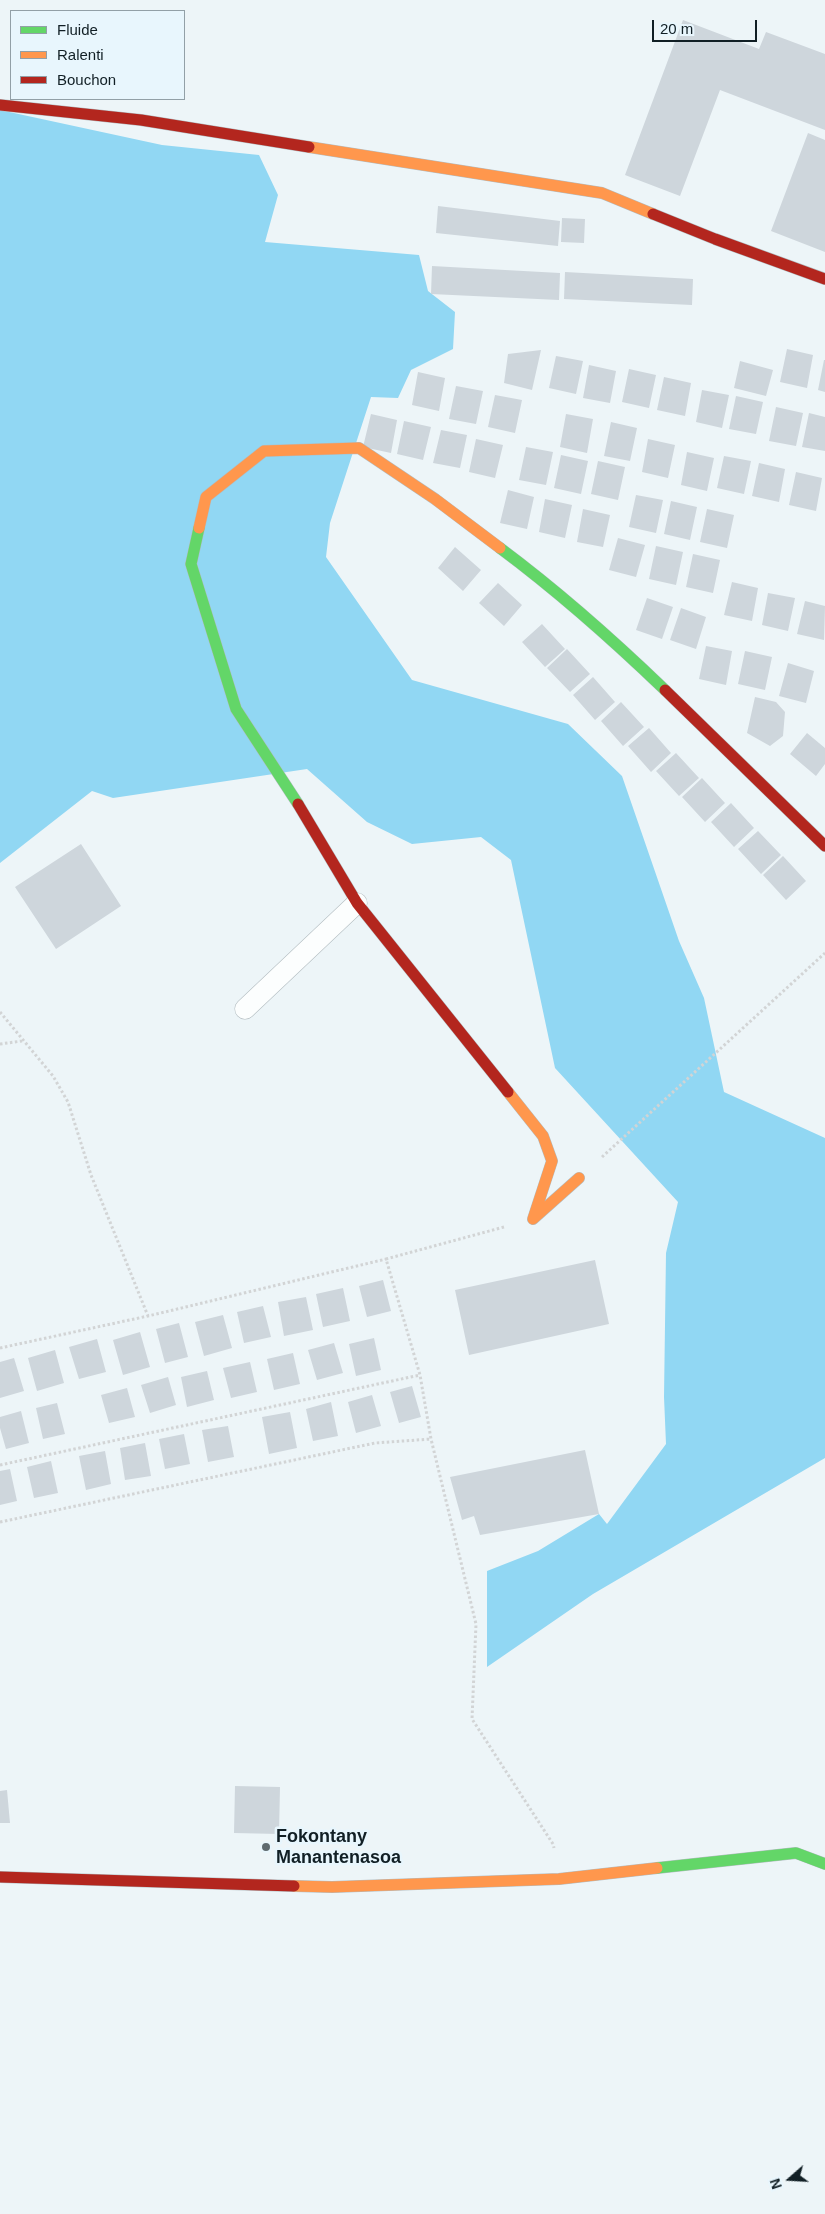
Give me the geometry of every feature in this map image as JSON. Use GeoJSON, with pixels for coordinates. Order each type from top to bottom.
{"type":"FeatureCollection","features":[{"type":"Feature","properties":{"kind":"street"},"geometry":{"type":"LineString","coordinates":[[0,105],[141,120],[602,193],[715,239],[825,279]]}},
{"type":"Feature","properties":{"kind":"street"},"geometry":{"type":"LineString","coordinates":[[533,1220],[552,1161],[543,1136],[357,903],[318,835],[236,709],[191,564],[206,497],[264,451],[359,448],[435,499],[543,580],[608,635],[825,846]]}},
{"type":"Feature","properties":{"kind":"street"},"geometry":{"type":"LineString","coordinates":[[533,1220],[579,1178]]}},
{"type":"Feature","properties":{"kind":"street"},"geometry":{"type":"LineString","coordinates":[[0,1877],[332,1888],[559,1879],[796,1853],[825,1864]]}},
{"type":"Feature","properties":{"kind":"lane"},"geometry":{"type":"LineString","coordinates":[[245,1009],[357,903]]}},
{"type":"Feature","properties":{"kind":"path"},"geometry":{"type":"LineString","coordinates":[[579,1178],[825,953]]}},
{"type":"Feature","properties":{"kind":"path"},"geometry":{"type":"LineString","coordinates":[[0,1012],[22,1041],[53,1076],[68,1102],[92,1175],[148,1316]]}},
{"type":"Feature","properties":{"kind":"path"},"geometry":{"type":"LineString","coordinates":[[0,1044],[22,1041]]}},
{"type":"Feature","properties":{"kind":"path"},"geometry":{"type":"LineString","coordinates":[[0,1348],[148,1316],[386,1259],[533,1220]]}},
{"type":"Feature","properties":{"kind":"path"},"geometry":{"type":"LineString","coordinates":[[386,1259],[420,1375],[432,1439],[476,1624],[472,1719],[553,1844],[559,1879]]}},
{"type":"Feature","properties":{"kind":"path"},"geometry":{"type":"LineString","coordinates":[[0,1466],[420,1375]]}},
{"type":"Feature","properties":{"kind":"path"},"geometry":{"type":"LineString","coordinates":[[0,1522],[375,1443],[432,1439]]}},
{"type":"Feature","properties":{"kind":"shaded area"},"geometry":{"type":"Polygon","coordinates":[[[0,110],[162,145],[259,155],[278,195],[265,242],[419,255],[428,291],[455,312],[453,349],[411,370],[398,398],[371,397],[330,523],[326,557],[412,680],[568,724],[622,776],[679,941],[704,998],[724,1092],[825,1138],[825,1458],[593,1594],[487,1667],[487,1571],[538,1551],[599,1514],[607,1524],[666,1444],[664,1397],[666,1253],[678,1202],[555,1068],[511,860],[481,837],[412,844],[367,822],[307,769],[113,798],[92,791],[0,863],[0,110]]]}},
{"type":"Feature","properties":{"kind":"building"},"geometry":{"type":"Polygon","coordinates":[[[683,20],[759,49],[766,32],[825,54],[825,130],[720,90],[680,196],[625,175],[683,20]]]}},
{"type":"Feature","properties":{"kind":"building"},"geometry":{"type":"Polygon","coordinates":[[[808,133],[825,140],[825,252],[771,231],[808,133]]]}},
{"type":"Feature","properties":{"kind":"building"},"geometry":{"type":"Polygon","coordinates":[[[438,206],[560,221],[558,246],[436,233],[438,206]]]}},
{"type":"Feature","properties":{"kind":"building"},"geometry":{"type":"Polygon","coordinates":[[[562,218],[585,219],[584,243],[561,242],[562,218]]]}},
{"type":"Feature","properties":{"kind":"building"},"geometry":{"type":"Polygon","coordinates":[[[432,266],[560,273],[559,300],[431,294],[432,266]]]}},
{"type":"Feature","properties":{"kind":"building"},"geometry":{"type":"Polygon","coordinates":[[[565,272],[693,279],[692,305],[564,299],[565,272]]]}},
{"type":"Feature","properties":{"kind":"building"},"geometry":{"type":"Polygon","coordinates":[[[787,349],[813,355],[807,388],[780,382],[787,349]]]}},
{"type":"Feature","properties":{"kind":"building"},"geometry":{"type":"Polygon","coordinates":[[[541,350],[532,390],[504,383],[508,354],[541,350]]]}},
{"type":"Feature","properties":{"kind":"building"},"geometry":{"type":"Polygon","coordinates":[[[556,356],[583,361],[576,394],[549,388],[556,356]]]}},
{"type":"Feature","properties":{"kind":"building"},"geometry":{"type":"Polygon","coordinates":[[[825,360],[825,392],[818,390],[825,360]]]}},
{"type":"Feature","properties":{"kind":"building"},"geometry":{"type":"Polygon","coordinates":[[[740,361],[773,370],[766,396],[734,388],[740,361]]]}},
{"type":"Feature","properties":{"kind":"building"},"geometry":{"type":"Polygon","coordinates":[[[589,365],[616,371],[610,403],[583,398],[589,365]]]}},
{"type":"Feature","properties":{"kind":"building"},"geometry":{"type":"Polygon","coordinates":[[[629,369],[656,375],[649,408],[622,402],[629,369]]]}},
{"type":"Feature","properties":{"kind":"building"},"geometry":{"type":"Polygon","coordinates":[[[418,372],[445,378],[439,411],[412,405],[418,372]]]}},
{"type":"Feature","properties":{"kind":"building"},"geometry":{"type":"Polygon","coordinates":[[[664,377],[691,383],[685,416],[657,410],[664,377]]]}},
{"type":"Feature","properties":{"kind":"building"},"geometry":{"type":"Polygon","coordinates":[[[456,386],[483,391],[476,424],[449,419],[456,386]]]}},
{"type":"Feature","properties":{"kind":"building"},"geometry":{"type":"Polygon","coordinates":[[[702,390],[729,395],[722,428],[696,422],[702,390]]]}},
{"type":"Feature","properties":{"kind":"building"},"geometry":{"type":"Polygon","coordinates":[[[495,395],[522,400],[515,433],[488,427],[495,395]]]}},
{"type":"Feature","properties":{"kind":"building"},"geometry":{"type":"Polygon","coordinates":[[[736,396],[763,402],[756,434],[729,429],[736,396]]]}},
{"type":"Feature","properties":{"kind":"building"},"geometry":{"type":"Polygon","coordinates":[[[776,407],[803,413],[796,446],[769,441],[776,407]]]}},
{"type":"Feature","properties":{"kind":"building"},"geometry":{"type":"Polygon","coordinates":[[[809,413],[825,417],[825,451],[802,447],[809,413]]]}},
{"type":"Feature","properties":{"kind":"building"},"geometry":{"type":"Polygon","coordinates":[[[371,414],[397,420],[391,453],[363,447],[371,414]]]}},
{"type":"Feature","properties":{"kind":"building"},"geometry":{"type":"Polygon","coordinates":[[[566,414],[593,419],[587,453],[560,447],[566,414]]]}},
{"type":"Feature","properties":{"kind":"building"},"geometry":{"type":"Polygon","coordinates":[[[404,421],[431,427],[423,460],[397,454],[404,421]]]}},
{"type":"Feature","properties":{"kind":"building"},"geometry":{"type":"Polygon","coordinates":[[[611,422],[637,428],[630,461],[604,456],[611,422]]]}},
{"type":"Feature","properties":{"kind":"building"},"geometry":{"type":"Polygon","coordinates":[[[441,430],[467,435],[460,468],[433,463],[441,430]]]}},
{"type":"Feature","properties":{"kind":"building"},"geometry":{"type":"Polygon","coordinates":[[[476,439],[503,445],[495,478],[469,472],[476,439]]]}},
{"type":"Feature","properties":{"kind":"building"},"geometry":{"type":"Polygon","coordinates":[[[648,439],[675,445],[668,478],[642,472],[648,439]]]}},
{"type":"Feature","properties":{"kind":"building"},"geometry":{"type":"Polygon","coordinates":[[[526,447],[553,452],[546,485],[519,480],[526,447]]]}},
{"type":"Feature","properties":{"kind":"building"},"geometry":{"type":"Polygon","coordinates":[[[687,452],[714,458],[707,491],[681,485],[687,452]]]}},
{"type":"Feature","properties":{"kind":"building"},"geometry":{"type":"Polygon","coordinates":[[[561,455],[588,461],[581,494],[554,488],[561,455]]]}},
{"type":"Feature","properties":{"kind":"building"},"geometry":{"type":"Polygon","coordinates":[[[724,456],[751,461],[744,494],[717,488],[724,456]]]}},
{"type":"Feature","properties":{"kind":"building"},"geometry":{"type":"Polygon","coordinates":[[[598,461],[625,467],[618,500],[591,494],[598,461]]]}},
{"type":"Feature","properties":{"kind":"building"},"geometry":{"type":"Polygon","coordinates":[[[759,463],[785,469],[779,502],[752,496],[759,463]]]}},
{"type":"Feature","properties":{"kind":"building"},"geometry":{"type":"Polygon","coordinates":[[[796,472],[822,478],[816,511],[789,505],[796,472]]]}},
{"type":"Feature","properties":{"kind":"building"},"geometry":{"type":"Polygon","coordinates":[[[508,490],[534,497],[527,529],[500,523],[508,490]]]}},
{"type":"Feature","properties":{"kind":"building"},"geometry":{"type":"Polygon","coordinates":[[[636,495],[663,500],[656,533],[629,527],[636,495]]]}},
{"type":"Feature","properties":{"kind":"building"},"geometry":{"type":"Polygon","coordinates":[[[545,499],[572,505],[565,538],[539,532],[545,499]]]}},
{"type":"Feature","properties":{"kind":"building"},"geometry":{"type":"Polygon","coordinates":[[[671,501],[697,507],[690,540],[664,534],[671,501]]]}},
{"type":"Feature","properties":{"kind":"building"},"geometry":{"type":"Polygon","coordinates":[[[583,509],[610,515],[603,547],[577,542],[583,509]]]}},
{"type":"Feature","properties":{"kind":"building"},"geometry":{"type":"Polygon","coordinates":[[[707,509],[734,515],[727,548],[700,542],[707,509]]]}},
{"type":"Feature","properties":{"kind":"building"},"geometry":{"type":"Polygon","coordinates":[[[618,538],[645,545],[636,577],[609,570],[618,538]]]}},
{"type":"Feature","properties":{"kind":"building"},"geometry":{"type":"Polygon","coordinates":[[[656,546],[683,552],[676,585],[649,579],[656,546]]]}},
{"type":"Feature","properties":{"kind":"building"},"geometry":{"type":"Polygon","coordinates":[[[455,547],[481,570],[463,591],[438,568],[455,547]]]}},
{"type":"Feature","properties":{"kind":"building"},"geometry":{"type":"Polygon","coordinates":[[[693,554],[720,560],[713,593],[686,587],[693,554]]]}},
{"type":"Feature","properties":{"kind":"building"},"geometry":{"type":"Polygon","coordinates":[[[732,582],[758,588],[752,621],[724,615],[732,582]]]}},
{"type":"Feature","properties":{"kind":"building"},"geometry":{"type":"Polygon","coordinates":[[[498,583],[522,605],[504,626],[479,603],[498,583]]]}},
{"type":"Feature","properties":{"kind":"building"},"geometry":{"type":"Polygon","coordinates":[[[768,593],[795,598],[788,631],[762,625],[768,593]]]}},
{"type":"Feature","properties":{"kind":"building"},"geometry":{"type":"Polygon","coordinates":[[[647,598],[673,607],[662,639],[636,630],[647,598]]]}},
{"type":"Feature","properties":{"kind":"building"},"geometry":{"type":"Polygon","coordinates":[[[805,601],[825,606],[824,640],[797,634],[805,601]]]}},
{"type":"Feature","properties":{"kind":"building"},"geometry":{"type":"Polygon","coordinates":[[[681,608],[706,617],[696,649],[670,640],[681,608]]]}},
{"type":"Feature","properties":{"kind":"building"},"geometry":{"type":"Polygon","coordinates":[[[542,624],[565,649],[545,667],[522,642],[542,624]]]}},
{"type":"Feature","properties":{"kind":"building"},"geometry":{"type":"Polygon","coordinates":[[[706,646],[732,651],[726,685],[699,679],[706,646]]]}},
{"type":"Feature","properties":{"kind":"building"},"geometry":{"type":"Polygon","coordinates":[[[567,649],[590,674],[570,692],[547,668],[567,649]]]}},
{"type":"Feature","properties":{"kind":"building"},"geometry":{"type":"Polygon","coordinates":[[[745,651],[772,657],[765,690],[738,684],[745,651]]]}},
{"type":"Feature","properties":{"kind":"building"},"geometry":{"type":"Polygon","coordinates":[[[788,663],[814,671],[806,703],[779,696],[788,663]]]}},
{"type":"Feature","properties":{"kind":"building"},"geometry":{"type":"Polygon","coordinates":[[[593,677],[615,702],[595,720],[573,695],[593,677]]]}},
{"type":"Feature","properties":{"kind":"building"},"geometry":{"type":"Polygon","coordinates":[[[755,697],[776,702],[785,712],[783,736],[770,746],[747,733],[755,697]]]}},
{"type":"Feature","properties":{"kind":"building"},"geometry":{"type":"Polygon","coordinates":[[[621,702],[644,727],[623,746],[601,721],[621,702]]]}},
{"type":"Feature","properties":{"kind":"building"},"geometry":{"type":"Polygon","coordinates":[[[649,728],[671,753],[651,772],[628,746],[649,728]]]}},
{"type":"Feature","properties":{"kind":"building"},"geometry":{"type":"Polygon","coordinates":[[[807,733],[825,748],[825,764],[816,776],[790,754],[807,733]]]}},
{"type":"Feature","properties":{"kind":"building"},"geometry":{"type":"Polygon","coordinates":[[[676,753],[699,778],[679,796],[656,771],[676,753]]]}},
{"type":"Feature","properties":{"kind":"building"},"geometry":{"type":"Polygon","coordinates":[[[702,778],[725,803],[705,822],[682,797],[702,778]]]}},
{"type":"Feature","properties":{"kind":"building"},"geometry":{"type":"Polygon","coordinates":[[[731,803],[754,828],[734,847],[711,822],[731,803]]]}},
{"type":"Feature","properties":{"kind":"building"},"geometry":{"type":"Polygon","coordinates":[[[758,831],[781,855],[761,874],[738,849],[758,831]]]}},
{"type":"Feature","properties":{"kind":"building"},"geometry":{"type":"Polygon","coordinates":[[[81,844],[121,906],[56,949],[15,887],[81,844]]]}},
{"type":"Feature","properties":{"kind":"building"},"geometry":{"type":"Polygon","coordinates":[[[783,856],[806,881],[786,900],[763,875],[783,856]]]}},
{"type":"Feature","properties":{"kind":"building"},"geometry":{"type":"Polygon","coordinates":[[[595,1260],[609,1324],[469,1355],[455,1290],[595,1260]]]}},
{"type":"Feature","properties":{"kind":"building"},"geometry":{"type":"Polygon","coordinates":[[[383,1280],[391,1311],[367,1317],[359,1286],[383,1280]]]}},
{"type":"Feature","properties":{"kind":"building"},"geometry":{"type":"Polygon","coordinates":[[[343,1288],[350,1321],[323,1327],[316,1294],[343,1288]]]}},
{"type":"Feature","properties":{"kind":"building"},"geometry":{"type":"Polygon","coordinates":[[[306,1297],[313,1330],[284,1336],[278,1302],[306,1297]]]}},
{"type":"Feature","properties":{"kind":"building"},"geometry":{"type":"Polygon","coordinates":[[[263,1306],[271,1337],[244,1343],[237,1312],[263,1306]]]}},
{"type":"Feature","properties":{"kind":"building"},"geometry":{"type":"Polygon","coordinates":[[[223,1315],[232,1348],[204,1356],[195,1322],[223,1315]]]}},
{"type":"Feature","properties":{"kind":"building"},"geometry":{"type":"Polygon","coordinates":[[[179,1323],[188,1357],[165,1363],[156,1329],[179,1323]]]}},
{"type":"Feature","properties":{"kind":"building"},"geometry":{"type":"Polygon","coordinates":[[[140,1332],[150,1367],[123,1375],[113,1340],[140,1332]]]}},
{"type":"Feature","properties":{"kind":"building"},"geometry":{"type":"Polygon","coordinates":[[[374,1338],[381,1370],[356,1376],[349,1344],[374,1338]]]}},
{"type":"Feature","properties":{"kind":"building"},"geometry":{"type":"Polygon","coordinates":[[[97,1339],[106,1372],[79,1379],[69,1347],[97,1339]]]}},
{"type":"Feature","properties":{"kind":"building"},"geometry":{"type":"Polygon","coordinates":[[[334,1343],[343,1373],[317,1380],[308,1350],[334,1343]]]}},
{"type":"Feature","properties":{"kind":"building"},"geometry":{"type":"Polygon","coordinates":[[[55,1350],[64,1383],[37,1391],[28,1358],[55,1350]]]}},
{"type":"Feature","properties":{"kind":"building"},"geometry":{"type":"Polygon","coordinates":[[[293,1353],[300,1384],[274,1390],[267,1359],[293,1353]]]}},
{"type":"Feature","properties":{"kind":"building"},"geometry":{"type":"Polygon","coordinates":[[[14,1358],[24,1391],[0,1398],[0,1362],[14,1358]]]}},
{"type":"Feature","properties":{"kind":"building"},"geometry":{"type":"Polygon","coordinates":[[[250,1362],[257,1392],[231,1398],[223,1368],[250,1362]]]}},
{"type":"Feature","properties":{"kind":"building"},"geometry":{"type":"Polygon","coordinates":[[[207,1371],[214,1400],[187,1407],[181,1377],[207,1371]]]}},
{"type":"Feature","properties":{"kind":"building"},"geometry":{"type":"Polygon","coordinates":[[[168,1377],[176,1405],[150,1413],[141,1385],[168,1377]]]}},
{"type":"Feature","properties":{"kind":"building"},"geometry":{"type":"Polygon","coordinates":[[[412,1386],[421,1417],[399,1423],[390,1392],[412,1386]]]}},
{"type":"Feature","properties":{"kind":"building"},"geometry":{"type":"Polygon","coordinates":[[[127,1388],[135,1417],[109,1423],[101,1395],[127,1388]]]}},
{"type":"Feature","properties":{"kind":"building"},"geometry":{"type":"Polygon","coordinates":[[[372,1395],[381,1426],[356,1433],[348,1402],[372,1395]]]}},
{"type":"Feature","properties":{"kind":"building"},"geometry":{"type":"Polygon","coordinates":[[[331,1402],[338,1436],[313,1441],[306,1409],[331,1402]]]}},
{"type":"Feature","properties":{"kind":"building"},"geometry":{"type":"Polygon","coordinates":[[[57,1403],[65,1434],[43,1439],[36,1408],[57,1403]]]}},
{"type":"Feature","properties":{"kind":"building"},"geometry":{"type":"Polygon","coordinates":[[[21,1411],[29,1443],[6,1449],[0,1428],[0,1417],[21,1411]]]}},
{"type":"Feature","properties":{"kind":"building"},"geometry":{"type":"Polygon","coordinates":[[[290,1412],[297,1448],[269,1454],[262,1417],[290,1412]]]}},
{"type":"Feature","properties":{"kind":"building"},"geometry":{"type":"Polygon","coordinates":[[[228,1426],[234,1457],[208,1462],[202,1430],[228,1426]]]}},
{"type":"Feature","properties":{"kind":"building"},"geometry":{"type":"Polygon","coordinates":[[[184,1434],[190,1464],[165,1469],[159,1439],[184,1434]]]}},
{"type":"Feature","properties":{"kind":"building"},"geometry":{"type":"Polygon","coordinates":[[[145,1443],[151,1476],[125,1480],[120,1448],[145,1443]]]}},
{"type":"Feature","properties":{"kind":"building"},"geometry":{"type":"Polygon","coordinates":[[[585,1450],[599,1514],[480,1535],[474,1516],[462,1520],[450,1477],[585,1450]]]}},
{"type":"Feature","properties":{"kind":"building"},"geometry":{"type":"Polygon","coordinates":[[[105,1451],[111,1484],[86,1490],[79,1456],[105,1451]]]}},
{"type":"Feature","properties":{"kind":"building"},"geometry":{"type":"Polygon","coordinates":[[[51,1461],[58,1493],[34,1498],[27,1467],[51,1461]]]}},
{"type":"Feature","properties":{"kind":"building"},"geometry":{"type":"Polygon","coordinates":[[[10,1469],[17,1501],[0,1505],[0,1471],[10,1469]]]}},
{"type":"Feature","properties":{"kind":"building"},"geometry":{"type":"Polygon","coordinates":[[[235,1786],[280,1787],[279,1834],[234,1833],[235,1786]]]}},
{"type":"Feature","properties":{"kind":"building"},"geometry":{"type":"Polygon","coordinates":[[[7,1790],[10,1823],[0,1823],[0,1791],[7,1790]]]}},
{"type":"Feature","properties":{"kind":"traffic: fast"},"geometry":{"type":"LineString","coordinates":[[199,528],[191,564],[236,709],[298,804]]}},
{"type":"Feature","properties":{"kind":"traffic: fast"},"geometry":{"type":"LineString","coordinates":[[500,548],[585,616],[665,690]]}},
{"type":"Feature","properties":{"kind":"traffic: fast"},"geometry":{"type":"LineString","coordinates":[[657,1868],[796,1853],[825,1864]]}},
{"type":"Feature","properties":{"kind":"traffic: slow"},"geometry":{"type":"LineString","coordinates":[[309,147],[602,193],[653,214]]}},
{"type":"Feature","properties":{"kind":"traffic: slow"},"geometry":{"type":"LineString","coordinates":[[199,528],[206,497],[264,451],[359,448],[435,499],[500,548]]}},
{"type":"Feature","properties":{"kind":"traffic: slow"},"geometry":{"type":"LineString","coordinates":[[508,1092],[543,1136],[552,1161],[533,1219],[579,1178]]}},
{"type":"Feature","properties":{"kind":"traffic: slow"},"geometry":{"type":"LineString","coordinates":[[294,1886],[332,1887],[559,1879],[657,1868]]}},
{"type":"Feature","properties":{"kind":"traffic: jam"},"geometry":{"type":"LineString","coordinates":[[0,105],[141,120],[309,147]]}},
{"type":"Feature","properties":{"kind":"traffic: jam"},"geometry":{"type":"LineString","coordinates":[[653,214],[825,279]]}},
{"type":"Feature","properties":{"kind":"traffic: jam"},"geometry":{"type":"LineString","coordinates":[[665,690],[825,846]]}},
{"type":"Feature","properties":{"kind":"traffic: jam"},"geometry":{"type":"LineString","coordinates":[[298,804],[357,903],[508,1092]]}},
{"type":"Feature","properties":{"kind":"traffic: jam"},"geometry":{"type":"LineString","coordinates":[[0,1877],[294,1886]]}},
{"type":"Feature","properties":{"kind":"place","name":"Fokontany Manantenasoa"},"geometry":{"type":"Point","coordinates":[266,1847]}}]}
